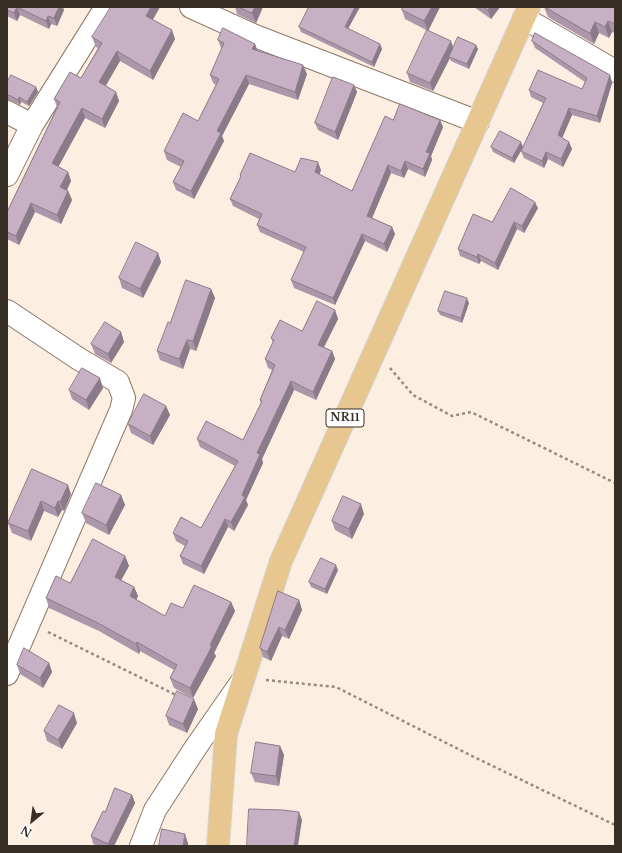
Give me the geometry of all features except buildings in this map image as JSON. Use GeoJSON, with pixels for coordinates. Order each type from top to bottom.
{"type":"FeatureCollection","features":[{"type":"Feature","properties":{"kind":"highway","name":"NR11"},"geometry":{"type":"LineString","coordinates":[[218,846],[226,734],[281,561],[526,12]]}},
{"type":"Feature","properties":{"kind":"street"},"geometry":{"type":"LineString","coordinates":[[7,175],[32,125],[106,7]]}},
{"type":"Feature","properties":{"kind":"street"},"geometry":{"type":"LineString","coordinates":[[191,7],[255,36],[478,122]]}},
{"type":"Feature","properties":{"kind":"street"},"geometry":{"type":"LineString","coordinates":[[526,12],[615,71]]}},
{"type":"Feature","properties":{"kind":"street"},"geometry":{"type":"LineString","coordinates":[[7,112],[32,125]]}},
{"type":"Feature","properties":{"kind":"street"},"geometry":{"type":"LineString","coordinates":[[7,311],[79,359],[113,378],[118,382],[124,398],[121,410],[7,674]]}},
{"type":"Feature","properties":{"kind":"street"},"geometry":{"type":"LineString","coordinates":[[141,846],[155,810],[244,677]]}},
{"type":"Feature","properties":{"kind":"path"},"geometry":{"type":"LineString","coordinates":[[370,360],[391,368],[413,395],[452,416],[471,412],[615,483]]}},
{"type":"Feature","properties":{"kind":"path"},"geometry":{"type":"LineString","coordinates":[[29,623],[183,698]]}},
{"type":"Feature","properties":{"kind":"path"},"geometry":{"type":"LineString","coordinates":[[244,677],[336,686],[615,825]]}}]}
